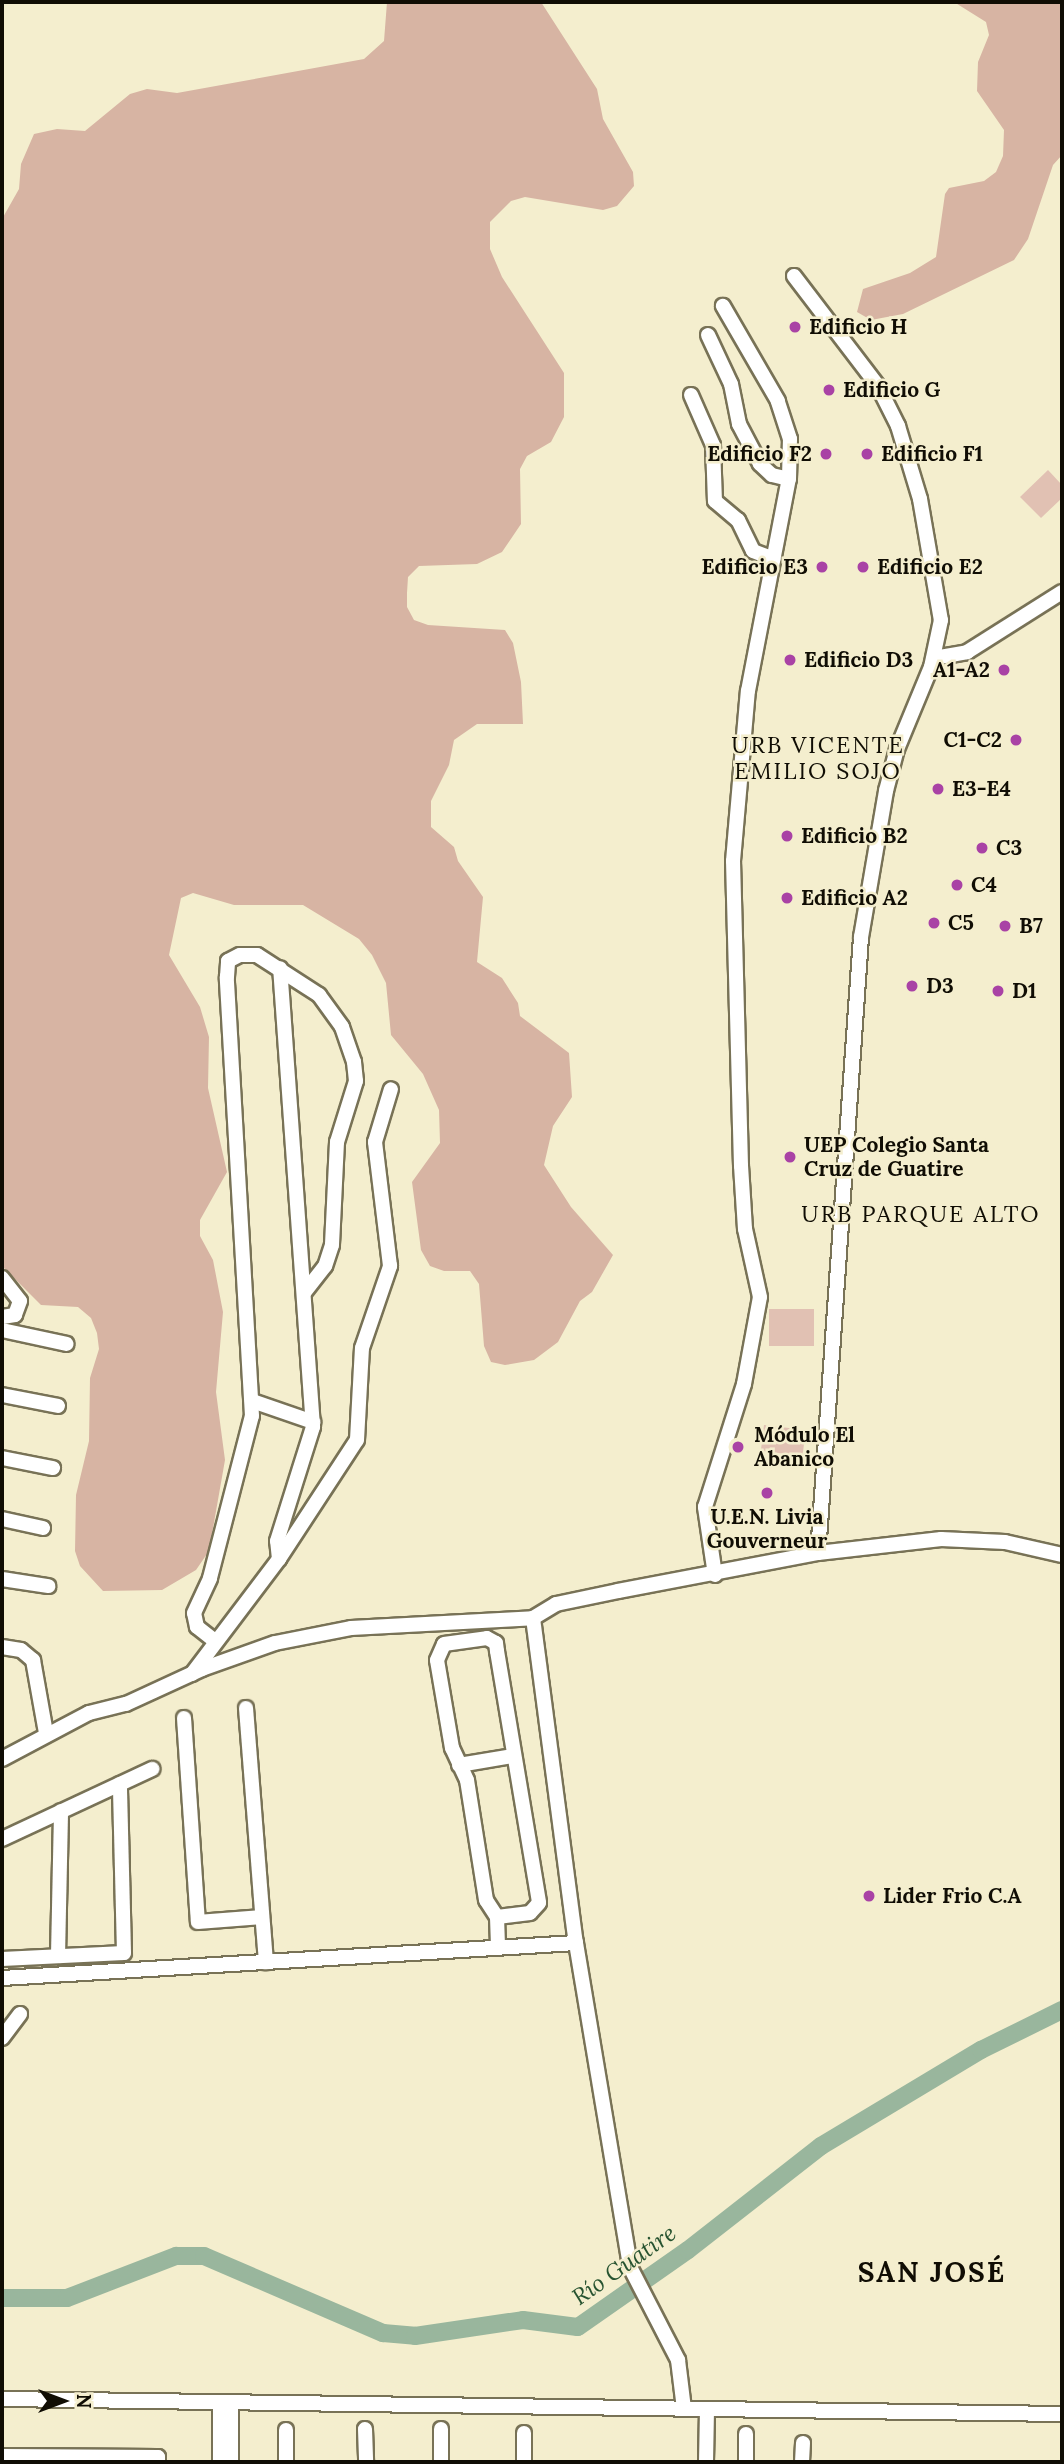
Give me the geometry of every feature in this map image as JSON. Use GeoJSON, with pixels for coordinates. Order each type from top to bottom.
{"type":"FeatureCollection","features":[{"type":"Feature","properties":{"kind":"street"},"geometry":{"type":"LineString","coordinates":[[794,276],[878,386],[898,426],[938,582],[941,620],[934,658],[897,749],[886,791],[861,937],[818,1553]]}},
{"type":"Feature","properties":{"kind":"street"},"geometry":{"type":"LineString","coordinates":[[715,1575],[705,1507],[744,1384],[760,1297],[745,1229],[741,1166],[733,861],[748,691],[789,479],[790,439],[778,401],[723,306]]}},
{"type":"Feature","properties":{"kind":"street"},"geometry":{"type":"LineString","coordinates":[[708,335],[732,384],[739,424],[760,464],[772,475],[789,479]]}},
{"type":"Feature","properties":{"kind":"street"},"geometry":{"type":"LineString","coordinates":[[691,395],[713,445],[715,501],[738,520],[753,551],[774,559]]}},
{"type":"Feature","properties":{"kind":"street"},"geometry":{"type":"LineString","coordinates":[[934,658],[967,652],[1062,592]]}},
{"type":"Feature","properties":{"kind":"street"},"geometry":{"type":"LineString","coordinates":[[215,1641],[197,1628],[194,1613],[209,1578],[252,1401],[228,969],[228,961],[240,955],[257,955],[319,995],[342,1027],[356,1081],[337,1142],[332,1245],[325,1266],[305,1292]]}},
{"type":"Feature","properties":{"kind":"street"},"geometry":{"type":"LineString","coordinates":[[279,1559],[277,1541],[313,1422],[280,968]]}},
{"type":"Feature","properties":{"kind":"street"},"geometry":{"type":"LineString","coordinates":[[192,1675],[279,1559],[357,1440],[362,1348],[390,1266],[374,1142],[391,1089]]}},
{"type":"Feature","properties":{"kind":"street"},"geometry":{"type":"LineString","coordinates":[[2,1278],[20,1301],[15,1315],[2,1317]]}},
{"type":"Feature","properties":{"kind":"street"},"geometry":{"type":"LineString","coordinates":[[2,1329],[66,1344]]}},
{"type":"Feature","properties":{"kind":"street"},"geometry":{"type":"LineString","coordinates":[[2,1395],[58,1406]]}},
{"type":"Feature","properties":{"kind":"street"},"geometry":{"type":"LineString","coordinates":[[252,1401],[313,1422]]}},
{"type":"Feature","properties":{"kind":"street"},"geometry":{"type":"LineString","coordinates":[[2,1458],[53,1468]]}},
{"type":"Feature","properties":{"kind":"street"},"geometry":{"type":"LineString","coordinates":[[2,1519],[43,1528]]}},
{"type":"Feature","properties":{"kind":"street"},"geometry":{"type":"LineString","coordinates":[[2,1759],[46,1733],[275,1643],[351,1628],[533,1618],[556,1604],[818,1553],[941,1539],[1006,1542],[1062,1555]]}},
{"type":"Feature","properties":{"kind":"street"},"geometry":{"type":"LineString","coordinates":[[2,1579],[48,1586]]}},
{"type":"Feature","properties":{"kind":"street"},"geometry":{"type":"LineString","coordinates":[[533,1618],[576,1943],[630,2267],[678,2360],[684,2409]]}},
{"type":"Feature","properties":{"kind":"street"},"geometry":{"type":"LineString","coordinates":[[497,1917],[530,1913],[539,1903],[496,1643],[486,1638],[449,1642],[440,1647],[437,1660],[459,1765],[467,1780],[486,1900],[497,1917],[498,1948]]}},
{"type":"Feature","properties":{"kind":"street"},"geometry":{"type":"LineString","coordinates":[[2,1647],[21,1650],[33,1660],[46,1733]]}},
{"type":"Feature","properties":{"kind":"street"},"geometry":{"type":"LineString","coordinates":[[246,1707],[266,1962]]}},
{"type":"Feature","properties":{"kind":"street"},"geometry":{"type":"LineString","coordinates":[[184,1718],[198,1922],[262,1917]]}},
{"type":"Feature","properties":{"kind":"street"},"geometry":{"type":"LineString","coordinates":[[459,1765],[513,1756]]}},
{"type":"Feature","properties":{"kind":"street"},"geometry":{"type":"LineString","coordinates":[[2,1839],[152,1769]]}},
{"type":"Feature","properties":{"kind":"street"},"geometry":{"type":"LineString","coordinates":[[2,1959],[124,1952],[120,1784]]}},
{"type":"Feature","properties":{"kind":"street"},"geometry":{"type":"LineString","coordinates":[[58,1956],[61,1811]]}},
{"type":"Feature","properties":{"kind":"street"},"geometry":{"type":"LineString","coordinates":[[2,1978],[576,1943]]}},
{"type":"Feature","properties":{"kind":"street"},"geometry":{"type":"LineString","coordinates":[[2,2038],[20,2014]]}},
{"type":"Feature","properties":{"kind":"street"},"geometry":{"type":"LineString","coordinates":[[2,2399],[1062,2414]]}},
{"type":"Feature","properties":{"kind":"street"},"geometry":{"type":"LineString","coordinates":[[220,2462],[225,2402]]}},
{"type":"Feature","properties":{"kind":"street"},"geometry":{"type":"LineString","coordinates":[[225,2402],[231,2462]]}},
{"type":"Feature","properties":{"kind":"street"},"geometry":{"type":"LineString","coordinates":[[706,2409],[706,2462]]}},
{"type":"Feature","properties":{"kind":"street"},"geometry":{"type":"LineString","coordinates":[[365,2429],[366,2462]]}},
{"type":"Feature","properties":{"kind":"street"},"geometry":{"type":"LineString","coordinates":[[441,2429],[441,2462]]}},
{"type":"Feature","properties":{"kind":"street"},"geometry":{"type":"LineString","coordinates":[[286,2430],[286,2462]]}},
{"type":"Feature","properties":{"kind":"street"},"geometry":{"type":"LineString","coordinates":[[524,2433],[524,2462]]}},
{"type":"Feature","properties":{"kind":"street"},"geometry":{"type":"LineString","coordinates":[[746,2434],[746,2462]]}},
{"type":"Feature","properties":{"kind":"street"},"geometry":{"type":"LineString","coordinates":[[802,2462],[803,2443]]}},
{"type":"Feature","properties":{"kind":"street"},"geometry":{"type":"LineString","coordinates":[[2,2456],[158,2457],[158,2462]]}},
{"type":"Feature","properties":{"kind":"shaded area"},"geometry":{"type":"Polygon","coordinates":[[[387,2],[541,2],[597,89],[603,119],[633,172],[634,186],[617,206],[603,210],[525,197],[511,201],[490,222],[490,249],[502,277],[564,373],[564,417],[551,442],[527,456],[520,469],[521,524],[502,552],[477,564],[419,566],[408,577],[407,593],[407,607],[414,620],[428,625],[505,630],[513,643],[521,682],[523,724],[477,724],[454,740],[449,765],[431,801],[431,827],[454,847],[458,861],[483,897],[477,962],[502,978],[518,1003],[520,1016],[569,1053],[572,1097],[553,1126],[544,1165],[571,1207],[613,1255],[592,1292],[580,1301],[558,1342],[534,1360],[505,1365],[491,1362],[484,1346],[479,1284],[470,1271],[444,1271],[430,1266],[421,1250],[412,1182],[440,1143],[439,1110],[423,1074],[391,1035],[386,983],[372,955],[359,939],[303,905],[234,905],[193,893],[181,898],[169,955],[200,1007],[209,1037],[208,1088],[227,1172],[200,1220],[200,1236],[213,1260],[223,1312],[216,1392],[225,1460],[209,1551],[196,1570],[162,1590],[103,1591],[80,1566],[75,1551],[76,1495],[89,1441],[90,1378],[99,1349],[97,1333],[91,1318],[78,1307],[41,1305],[2,1266],[2,219],[19,189],[21,164],[34,134],[57,129],[85,131],[130,94],[147,89],[177,93],[364,59],[384,41],[387,2]]]}},
{"type":"Feature","properties":{"kind":"shaded area"},"geometry":{"type":"Polygon","coordinates":[[[954,2],[1062,2],[1062,155],[1053,165],[1028,239],[1014,260],[903,314],[871,320],[857,312],[863,289],[910,273],[936,257],[945,194],[949,188],[984,181],[996,172],[1003,156],[1004,130],[977,91],[978,62],[989,35],[986,22],[954,2]]]}},
{"type":"Feature","properties":{"kind":"shaded area"},"geometry":{"type":"Polygon","coordinates":[[[1048,470],[1062,485],[1062,498],[1041,518],[1020,497],[1048,470]]]}},
{"type":"Feature","properties":{"kind":"shaded area"},"geometry":{"type":"Polygon","coordinates":[[[769,1309],[814,1309],[814,1346],[769,1346],[769,1309]]]}},
{"type":"Feature","properties":{"kind":"shaded area"},"geometry":{"type":"Polygon","coordinates":[[[764,1425],[806,1430],[803,1456],[761,1451],[764,1425]]]}},
{"type":"Feature","properties":{"kind":"waterway","name":"Río Guatire"},"geometry":{"type":"LineString","coordinates":[[2,2298],[67,2298],[176,2256],[204,2256],[383,2333],[415,2336],[523,2320],[578,2327],[688,2250],[821,2146],[981,2050],[1062,2010]]}},
{"type":"Feature","properties":{"kind":"place","name":"Edificio H"},"geometry":{"type":"Point","coordinates":[795,327]}},
{"type":"Feature","properties":{"kind":"place","name":"Edificio G"},"geometry":{"type":"Point","coordinates":[829,390]}},
{"type":"Feature","properties":{"kind":"place","name":"Edificio F2"},"geometry":{"type":"Point","coordinates":[826,454]}},
{"type":"Feature","properties":{"kind":"place","name":"Edificio F1"},"geometry":{"type":"Point","coordinates":[867,454]}},
{"type":"Feature","properties":{"kind":"place","name":"Edificio E3"},"geometry":{"type":"Point","coordinates":[822,567]}},
{"type":"Feature","properties":{"kind":"place","name":"Edificio E2"},"geometry":{"type":"Point","coordinates":[863,567]}},
{"type":"Feature","properties":{"kind":"place","name":"Edificio D3"},"geometry":{"type":"Point","coordinates":[790,660]}},
{"type":"Feature","properties":{"kind":"place","name":"A1-A2"},"geometry":{"type":"Point","coordinates":[1004,670]}},
{"type":"Feature","properties":{"kind":"place","name":"C1-C2"},"geometry":{"type":"Point","coordinates":[1016,740]}},
{"type":"Feature","properties":{"kind":"place","name":"E3-E4"},"geometry":{"type":"Point","coordinates":[938,789]}},
{"type":"Feature","properties":{"kind":"place","name":"Edificio B2"},"geometry":{"type":"Point","coordinates":[787,836]}},
{"type":"Feature","properties":{"kind":"place","name":"C3"},"geometry":{"type":"Point","coordinates":[982,848]}},
{"type":"Feature","properties":{"kind":"place","name":"C4"},"geometry":{"type":"Point","coordinates":[957,885]}},
{"type":"Feature","properties":{"kind":"place","name":"Edificio A2"},"geometry":{"type":"Point","coordinates":[787,898]}},
{"type":"Feature","properties":{"kind":"place","name":"C5"},"geometry":{"type":"Point","coordinates":[934,923]}},
{"type":"Feature","properties":{"kind":"place","name":"B7"},"geometry":{"type":"Point","coordinates":[1005,926]}},
{"type":"Feature","properties":{"kind":"place","name":"D3"},"geometry":{"type":"Point","coordinates":[912,986]}},
{"type":"Feature","properties":{"kind":"place","name":"D1"},"geometry":{"type":"Point","coordinates":[998,991]}},
{"type":"Feature","properties":{"kind":"place","name":"UEP Colegio Santa Cruz de Guatire"},"geometry":{"type":"Point","coordinates":[790,1157]}},
{"type":"Feature","properties":{"kind":"place","name":"Módulo El Abanico"},"geometry":{"type":"Point","coordinates":[738,1447]}},
{"type":"Feature","properties":{"kind":"place","name":"U.E.N. Livia Gouverneur"},"geometry":{"type":"Point","coordinates":[767,1493]}},
{"type":"Feature","properties":{"kind":"place","name":"Lider Frio C.A"},"geometry":{"type":"Point","coordinates":[869,1896]}},
{"type":"Feature","properties":{"kind":"district","name":"URB VICENTE EMILIO SOJO"},"geometry":{"type":"Point","coordinates":[818,758]}},
{"type":"Feature","properties":{"kind":"district","name":"URB PARQUE ALTO"},"geometry":{"type":"Point","coordinates":[921,1214]}},
{"type":"Feature","properties":{"kind":"district","name":"SAN JOSÉ"},"geometry":{"type":"Point","coordinates":[932,2272]}}]}
